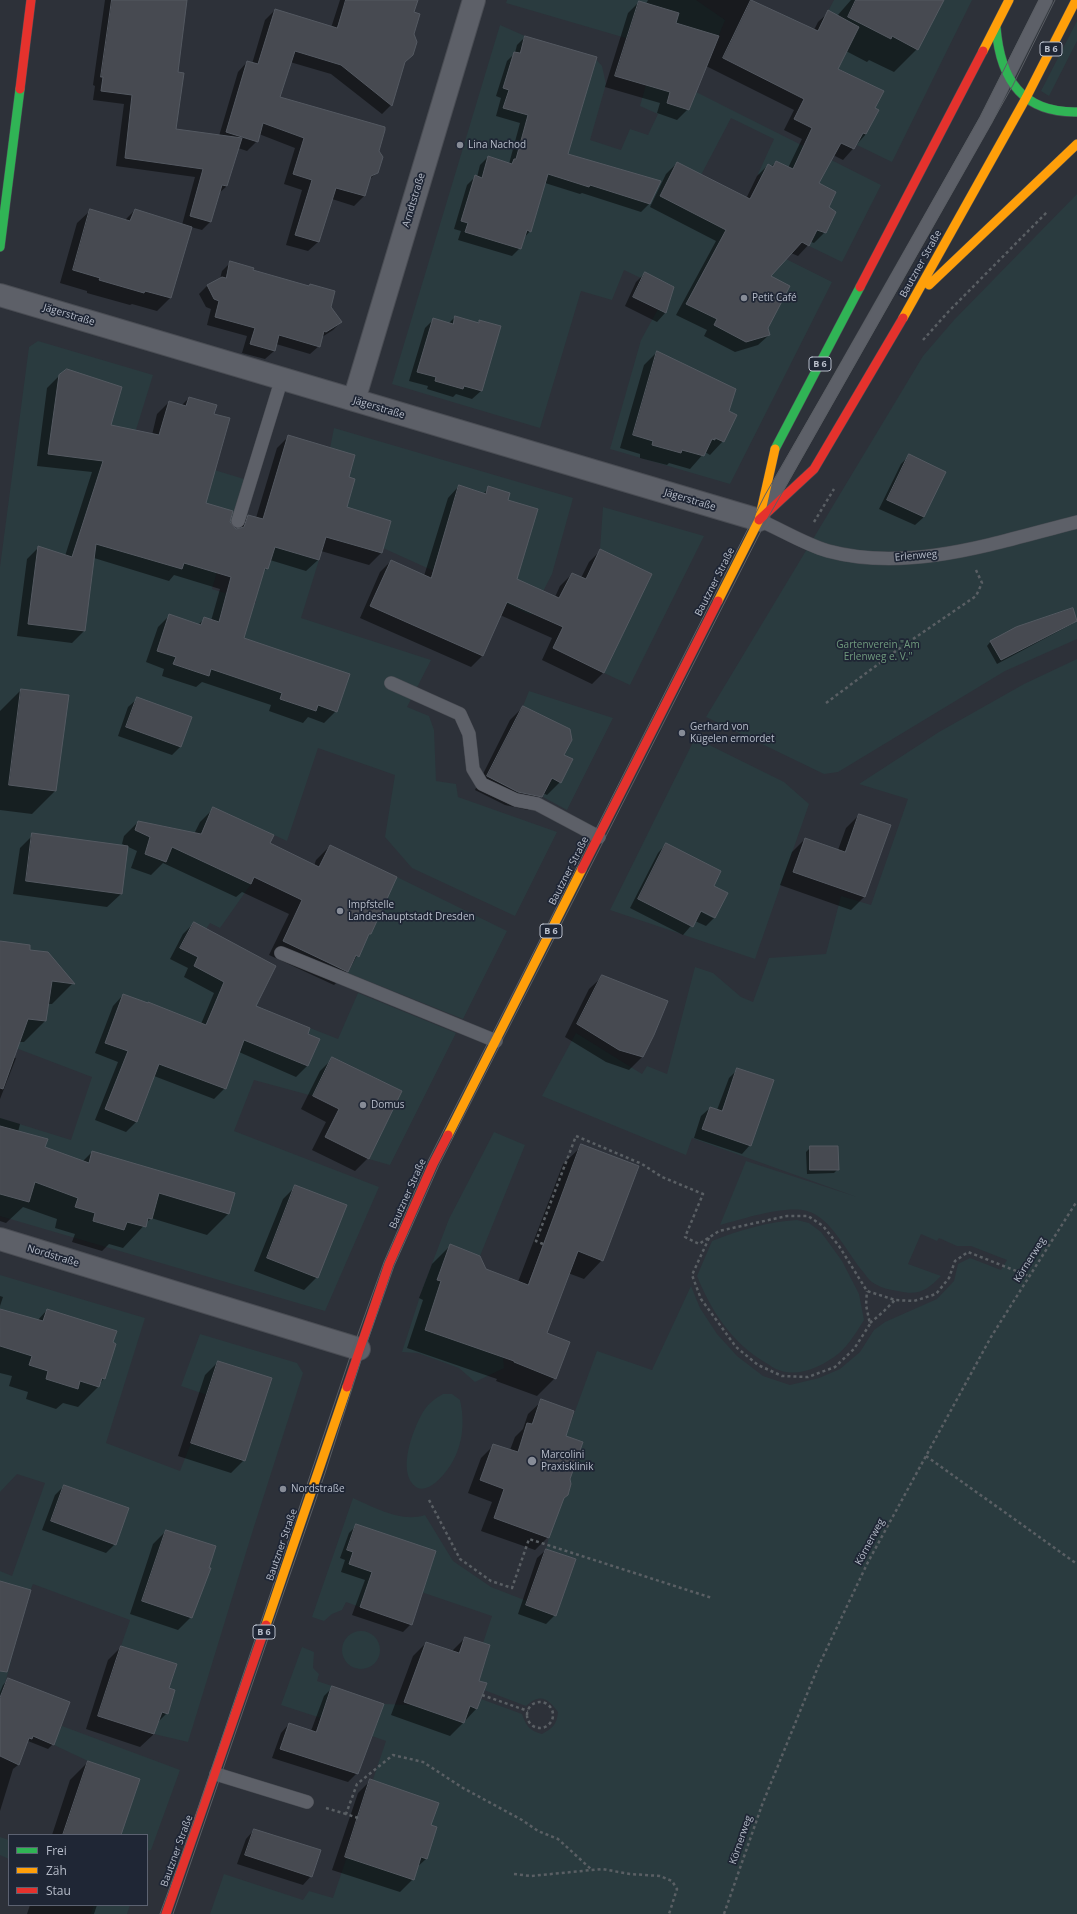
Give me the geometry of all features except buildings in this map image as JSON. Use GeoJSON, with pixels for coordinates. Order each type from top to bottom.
{"type":"FeatureCollection","features":[{"type":"Feature","properties":{"kind":"main road"},"geometry":{"type":"LineString","coordinates":[[0,247],[31,0]]}},
{"type":"Feature","properties":{"kind":"main road","name":"Bautzner Straße"},"geometry":{"type":"LineString","coordinates":[[166,1914],[216,1774],[389,1264],[433,1164],[759,520],[774,451],[1009,0]]}},
{"type":"Feature","properties":{"kind":"main road","name":"Bautzner Straße"},"geometry":{"type":"LineString","coordinates":[[759,520],[814,469],[914,300],[1026,98],[1076,0]]}},
{"type":"Feature","properties":{"kind":"main road"},"geometry":{"type":"LineString","coordinates":[[996,27],[998,52],[1007,77],[1026,98],[1050,111],[1066,113],[1077,112]]}},
{"type":"Feature","properties":{"kind":"main road"},"geometry":{"type":"LineString","coordinates":[[914,300],[1077,144]]}},
{"type":"Feature","properties":{"kind":"street","name":"Arndtstraße"},"geometry":{"type":"LineString","coordinates":[[354,400],[474,0]]}},
{"type":"Feature","properties":{"kind":"street","name":"Jägerstraße"},"geometry":{"type":"LineString","coordinates":[[0,295],[759,520]]}},
{"type":"Feature","properties":{"kind":"street","name":"Nordstraße"},"geometry":{"type":"LineString","coordinates":[[0,1240],[359,1349]]}},
{"type":"Feature","properties":{"kind":"lane"},"geometry":{"type":"LineString","coordinates":[[759,520],[986,120],[1046,0]]}},
{"type":"Feature","properties":{"kind":"lane"},"geometry":{"type":"LineString","coordinates":[[238,522],[282,378]]}},
{"type":"Feature","properties":{"kind":"lane","name":"Erlenweg"},"geometry":{"type":"LineString","coordinates":[[759,520],[803,542],[828,551],[847,555],[882,558],[901,558],[969,549],[1077,522]]}},
{"type":"Feature","properties":{"kind":"lane"},"geometry":{"type":"LineString","coordinates":[[391,683],[460,714],[469,734],[473,769],[482,784],[516,800],[537,804],[599,836]]}},
{"type":"Feature","properties":{"kind":"lane"},"geometry":{"type":"LineString","coordinates":[[281,953],[496,1041]]}},
{"type":"Feature","properties":{"kind":"lane"},"geometry":{"type":"LineString","coordinates":[[216,1774],[307,1802]]}},
{"type":"Feature","properties":{"kind":"path"},"geometry":{"type":"LineString","coordinates":[[919,344],[949,311],[1049,209]]}},
{"type":"Feature","properties":{"kind":"path"},"geometry":{"type":"LineString","coordinates":[[803,542],[834,488]]}},
{"type":"Feature","properties":{"kind":"path"},"geometry":{"type":"LineString","coordinates":[[826,703],[900,648],[976,596],[982,583],[970,559],[969,549]]}},
{"type":"Feature","properties":{"kind":"path"},"geometry":{"type":"LineString","coordinates":[[544,1244],[536,1241],[576,1136],[642,1164],[662,1177],[703,1194],[685,1237],[699,1244],[719,1231],[787,1216],[808,1216],[823,1226],[839,1246],[867,1291],[866,1305],[870,1324]]}},
{"type":"Feature","properties":{"kind":"path","name":"Körnerweg"},"geometry":{"type":"LineString","coordinates":[[724,1914],[762,1805],[818,1666],[868,1562],[990,1337],[1077,1200]]}},
{"type":"Feature","properties":{"kind":"path"},"geometry":{"type":"LineString","coordinates":[[709,1238],[692,1275],[701,1299],[736,1347],[758,1365],[782,1376],[808,1377],[835,1367],[854,1349],[870,1324],[895,1300]]}},
{"type":"Feature","properties":{"kind":"path"},"geometry":{"type":"LineString","coordinates":[[867,1291],[895,1300],[914,1301],[936,1294],[949,1278],[955,1261],[968,1252],[1029,1276]]}},
{"type":"Feature","properties":{"kind":"path"},"geometry":{"type":"LineString","coordinates":[[926,1456],[1077,1564]]}},
{"type":"Feature","properties":{"kind":"path"},"geometry":{"type":"LineString","coordinates":[[429,1500],[460,1559],[491,1581],[512,1588],[529,1539],[712,1598]]}},
{"type":"Feature","properties":{"kind":"path"},"geometry":{"type":"LineString","coordinates":[[482,1695],[528,1711]]}},
{"type":"Feature","properties":{"kind":"path"},"geometry":{"type":"LineString","coordinates":[[544,1702],[551,1708],[554,1716],[547,1727],[539,1728],[531,1725],[529,1722],[528,1711],[535,1703],[544,1702]]}},
{"type":"Feature","properties":{"kind":"path"},"geometry":{"type":"LineString","coordinates":[[358,1818],[346,1814],[357,1784],[393,1755],[423,1762],[462,1788],[522,1820],[538,1831],[558,1839],[592,1870]]}},
{"type":"Feature","properties":{"kind":"path"},"geometry":{"type":"LineString","coordinates":[[514,1874],[531,1876],[602,1869],[630,1874],[660,1876],[672,1881],[677,1889],[669,1914]]}},
{"type":"Feature","properties":{"kind":"green space"},"geometry":{"type":"Polygon","coordinates":[[[507,0],[696,0],[725,20],[708,62],[506,3],[507,0]]]}},
{"type":"Feature","properties":{"kind":"green space"},"geometry":{"type":"Polygon","coordinates":[[[834,0],[972,0],[892,162],[857,145],[883,91],[823,61],[768,54],[787,16],[817,32],[834,0]]]}},
{"type":"Feature","properties":{"kind":"green space"},"geometry":{"type":"Polygon","coordinates":[[[1077,21],[1077,41],[1049,96],[1041,91],[1077,21]]]}},
{"type":"Feature","properties":{"kind":"green space"},"geometry":{"type":"Polygon","coordinates":[[[500,25],[525,36],[519,53],[514,52],[504,88],[509,90],[503,108],[528,115],[526,121],[548,128],[565,124],[576,127],[581,111],[570,108],[593,56],[602,66],[606,84],[590,140],[621,150],[630,129],[648,135],[658,114],[640,106],[646,85],[659,89],[660,85],[671,88],[667,102],[696,92],[881,185],[842,262],[809,246],[836,192],[776,161],[765,179],[758,174],[774,139],[731,118],[701,175],[677,162],[660,196],[832,282],[730,484],[610,449],[641,340],[668,291],[624,270],[612,300],[581,291],[540,428],[392,384],[500,25]]]}},
{"type":"Feature","properties":{"kind":"green space","name":"Gartenverein \"Am Erlenweg e. V.\""},"geometry":{"type":"Polygon","coordinates":[[[1077,194],[1077,639],[1005,671],[838,772],[824,774],[706,717],[923,356],[954,320],[1077,194]]]}},
{"type":"Feature","properties":{"kind":"green space"},"geometry":{"type":"Polygon","coordinates":[[[38,341],[153,375],[118,488],[97,481],[79,538],[155,452],[244,479],[212,589],[256,603],[256,583],[274,522],[296,553],[319,560],[301,618],[431,660],[407,707],[429,716],[434,730],[436,781],[456,784],[458,797],[557,832],[515,916],[412,868],[385,837],[395,775],[318,748],[287,841],[213,807],[191,856],[251,884],[220,928],[210,923],[206,929],[194,922],[180,948],[263,991],[257,1006],[280,1016],[266,1049],[308,1066],[320,1039],[308,1034],[310,1028],[338,1039],[358,993],[456,1033],[390,1165],[369,1159],[402,1091],[333,1057],[313,1096],[254,1080],[234,1131],[379,1187],[325,1311],[0,1216],[0,1118],[71,1140],[92,1077],[0,1042],[0,567],[29,347],[38,341]],[[154,824],[148,845],[158,848],[166,861],[178,829],[154,824]],[[115,1085],[137,1121],[138,1121],[146,1098],[115,1085]]]}},
{"type":"Feature","properties":{"kind":"green space"},"geometry":{"type":"Polygon","coordinates":[[[334,428],[573,498],[552,574],[531,615],[383,548],[391,521],[365,513],[337,518],[355,455],[330,448],[334,428]]]}},
{"type":"Feature","properties":{"kind":"green space"},"geometry":{"type":"Polygon","coordinates":[[[603,507],[704,536],[630,685],[604,673],[652,574],[600,549],[603,507]]]}},
{"type":"Feature","properties":{"kind":"green space"},"geometry":{"type":"Polygon","coordinates":[[[1077,659],[1077,1914],[210,1914],[224,1874],[303,1900],[309,1891],[333,1898],[386,1741],[372,1736],[384,1704],[413,1705],[464,1723],[470,1706],[477,1709],[481,1699],[522,1714],[529,1727],[542,1734],[552,1728],[557,1720],[558,1712],[551,1703],[544,1699],[536,1699],[526,1706],[484,1690],[487,1684],[479,1681],[490,1646],[483,1643],[492,1616],[371,1575],[360,1607],[346,1602],[342,1610],[332,1614],[324,1621],[312,1617],[353,1498],[397,1516],[416,1517],[425,1515],[453,1561],[491,1587],[527,1601],[526,1605],[556,1616],[576,1559],[546,1549],[558,1502],[568,1495],[571,1484],[568,1473],[573,1472],[583,1442],[566,1436],[597,1351],[652,1370],[691,1286],[700,1308],[717,1334],[737,1356],[763,1376],[790,1385],[819,1378],[840,1369],[860,1352],[874,1330],[885,1322],[937,1299],[954,1281],[958,1264],[970,1258],[1001,1270],[1007,1260],[971,1246],[957,1246],[939,1238],[937,1241],[921,1234],[908,1264],[941,1276],[922,1291],[912,1293],[880,1287],[868,1278],[858,1266],[832,1229],[816,1215],[807,1211],[776,1211],[720,1225],[746,1161],[857,1197],[692,1138],[686,1155],[542,1096],[576,1033],[642,1074],[647,1066],[667,1074],[695,967],[713,973],[741,997],[753,1002],[769,958],[826,954],[841,896],[871,905],[908,799],[859,784],[939,732],[1024,684],[1077,659]],[[347,1550],[353,1552],[349,1564],[368,1570],[427,1577],[436,1551],[347,1550]]]}},
{"type":"Feature","properties":{"kind":"green space"},"geometry":{"type":"Polygon","coordinates":[[[529,691],[613,718],[567,810],[543,797],[572,740],[570,729],[523,706],[529,691]]]}},
{"type":"Feature","properties":{"kind":"green space"},"geometry":{"type":"Polygon","coordinates":[[[695,738],[784,782],[809,804],[755,959],[610,910],[695,738]]]}},
{"type":"Feature","properties":{"kind":"green space"},"geometry":{"type":"Polygon","coordinates":[[[397,877],[507,931],[463,1019],[348,973],[397,877]]]}},
{"type":"Feature","properties":{"kind":"green space"},"geometry":{"type":"Polygon","coordinates":[[[494,1132],[525,1145],[480,1256],[450,1245],[437,1280],[477,1295],[434,1304],[425,1330],[503,1357],[504,1368],[475,1382],[459,1368],[418,1353],[402,1352],[422,1290],[449,1219],[494,1132]]]}},
{"type":"Feature","properties":{"kind":"green space"},"geometry":{"type":"Polygon","coordinates":[[[797,1220],[809,1223],[821,1232],[842,1261],[859,1294],[864,1320],[856,1333],[838,1354],[825,1363],[810,1370],[794,1373],[775,1369],[754,1355],[733,1336],[716,1314],[697,1276],[712,1241],[754,1227],[797,1220]]]}},
{"type":"Feature","properties":{"kind":"green space"},"geometry":{"type":"Polygon","coordinates":[[[0,1275],[145,1318],[106,1443],[180,1471],[191,1443],[245,1461],[272,1379],[218,1361],[207,1395],[181,1386],[200,1334],[297,1363],[303,1373],[188,1742],[154,1734],[162,1712],[168,1713],[175,1690],[169,1688],[177,1664],[121,1646],[130,1620],[33,1584],[23,1612],[9,1670],[0,1698],[0,1571],[12,1576],[45,1483],[17,1474],[0,1492],[0,1275]]]}},
{"type":"Feature","properties":{"kind":"green space"},"geometry":{"type":"Polygon","coordinates":[[[443,1394],[452,1394],[460,1400],[463,1423],[460,1445],[444,1475],[431,1486],[423,1489],[418,1488],[410,1480],[407,1472],[408,1451],[415,1429],[425,1409],[443,1394]]]}},
{"type":"Feature","properties":{"kind":"green space"},"geometry":{"type":"Polygon","coordinates":[[[357,1631],[365,1631],[375,1636],[379,1643],[379,1657],[375,1664],[365,1669],[357,1669],[347,1664],[345,1661],[342,1654],[342,1646],[347,1636],[350,1634],[357,1631]]]}},
{"type":"Feature","properties":{"kind":"green space"},"geometry":{"type":"Polygon","coordinates":[[[302,1647],[314,1652],[313,1668],[319,1674],[317,1681],[332,1686],[321,1718],[281,1705],[302,1647]]]}},
{"type":"Feature","properties":{"kind":"green space"},"geometry":{"type":"Polygon","coordinates":[[[62,1726],[180,1770],[151,1850],[148,1851],[148,1834],[121,1834],[140,1779],[88,1761],[52,1744],[62,1726]]]}},
{"type":"Feature","properties":{"kind":"green space"},"geometry":{"type":"Polygon","coordinates":[[[0,1837],[8,1840],[8,1859],[0,1855],[0,1837]]]}},
{"type":"Feature","properties":{"kind":"green space"},"geometry":{"type":"Polygon","coordinates":[[[94,1906],[130,1906],[127,1914],[91,1914],[94,1906]]]}},
{"type":"Feature","properties":{"kind":"tram line"},"geometry":{"type":"LineString","coordinates":[[160,1914],[193,1824],[353,1348],[384,1262],[427,1163],[765,495],[980,117],[1039,0]]}},
{"type":"Feature","properties":{"kind":"tram line"},"geometry":{"type":"LineString","coordinates":[[173,1914],[325,1473],[364,1351],[394,1266],[439,1165],[765,523],[1013,85],[1055,0]]}},
{"type":"Feature","properties":{"kind":"traffic: fast"},"geometry":{"type":"LineString","coordinates":[[996,27],[1002,62],[1017,89],[1028,99],[1041,106],[1058,111],[1077,112]]}},
{"type":"Feature","properties":{"kind":"traffic: fast"},"geometry":{"type":"LineString","coordinates":[[0,247],[20,89]]}},
{"type":"Feature","properties":{"kind":"traffic: fast"},"geometry":{"type":"LineString","coordinates":[[775,449],[860,287]]}},
{"type":"Feature","properties":{"kind":"traffic: slow"},"geometry":{"type":"LineString","coordinates":[[983,51],[1009,0]]}},
{"type":"Feature","properties":{"kind":"traffic: slow"},"geometry":{"type":"LineString","coordinates":[[903,318],[1026,98],[1076,0]]}},
{"type":"Feature","properties":{"kind":"traffic: slow"},"geometry":{"type":"LineString","coordinates":[[929,285],[1077,144]]}},
{"type":"Feature","properties":{"kind":"traffic: slow"},"geometry":{"type":"LineString","coordinates":[[718,601],[759,520],[775,449]]}},
{"type":"Feature","properties":{"kind":"traffic: slow"},"geometry":{"type":"LineString","coordinates":[[448,1135],[582,869]]}},
{"type":"Feature","properties":{"kind":"traffic: slow"},"geometry":{"type":"LineString","coordinates":[[266,1625],[347,1387]]}},
{"type":"Feature","properties":{"kind":"traffic: jam"},"geometry":{"type":"LineString","coordinates":[[20,89],[31,0]]}},
{"type":"Feature","properties":{"kind":"traffic: jam"},"geometry":{"type":"LineString","coordinates":[[860,287],[983,51]]}},
{"type":"Feature","properties":{"kind":"traffic: jam"},"geometry":{"type":"LineString","coordinates":[[759,520],[814,469],[903,318]]}},
{"type":"Feature","properties":{"kind":"traffic: jam"},"geometry":{"type":"LineString","coordinates":[[582,869],[718,601]]}},
{"type":"Feature","properties":{"kind":"traffic: jam"},"geometry":{"type":"LineString","coordinates":[[347,1387],[389,1264],[433,1164],[448,1135]]}},
{"type":"Feature","properties":{"kind":"traffic: jam"},"geometry":{"type":"LineString","coordinates":[[166,1914],[266,1625]]}},
{"type":"Feature","properties":{"kind":"place","name":"Lina Nachod"},"geometry":{"type":"Point","coordinates":[460,145]}},
{"type":"Feature","properties":{"kind":"place","name":"Petit Café"},"geometry":{"type":"Point","coordinates":[744,298]}},
{"type":"Feature","properties":{"kind":"place","name":"Gerhard von Kügelen ermordet"},"geometry":{"type":"Point","coordinates":[682,733]}},
{"type":"Feature","properties":{"kind":"place","name":"Impfstelle Landeshauptstadt Dresden"},"geometry":{"type":"Point","coordinates":[340,911]}},
{"type":"Feature","properties":{"kind":"place","name":"Domus"},"geometry":{"type":"Point","coordinates":[363,1105]}},
{"type":"Feature","properties":{"kind":"place","name":"Marcolini Praxisklinik"},"geometry":{"type":"Point","coordinates":[532,1461]}},
{"type":"Feature","properties":{"kind":"place","name":"Nordstraße"},"geometry":{"type":"Point","coordinates":[283,1489]}}]}
